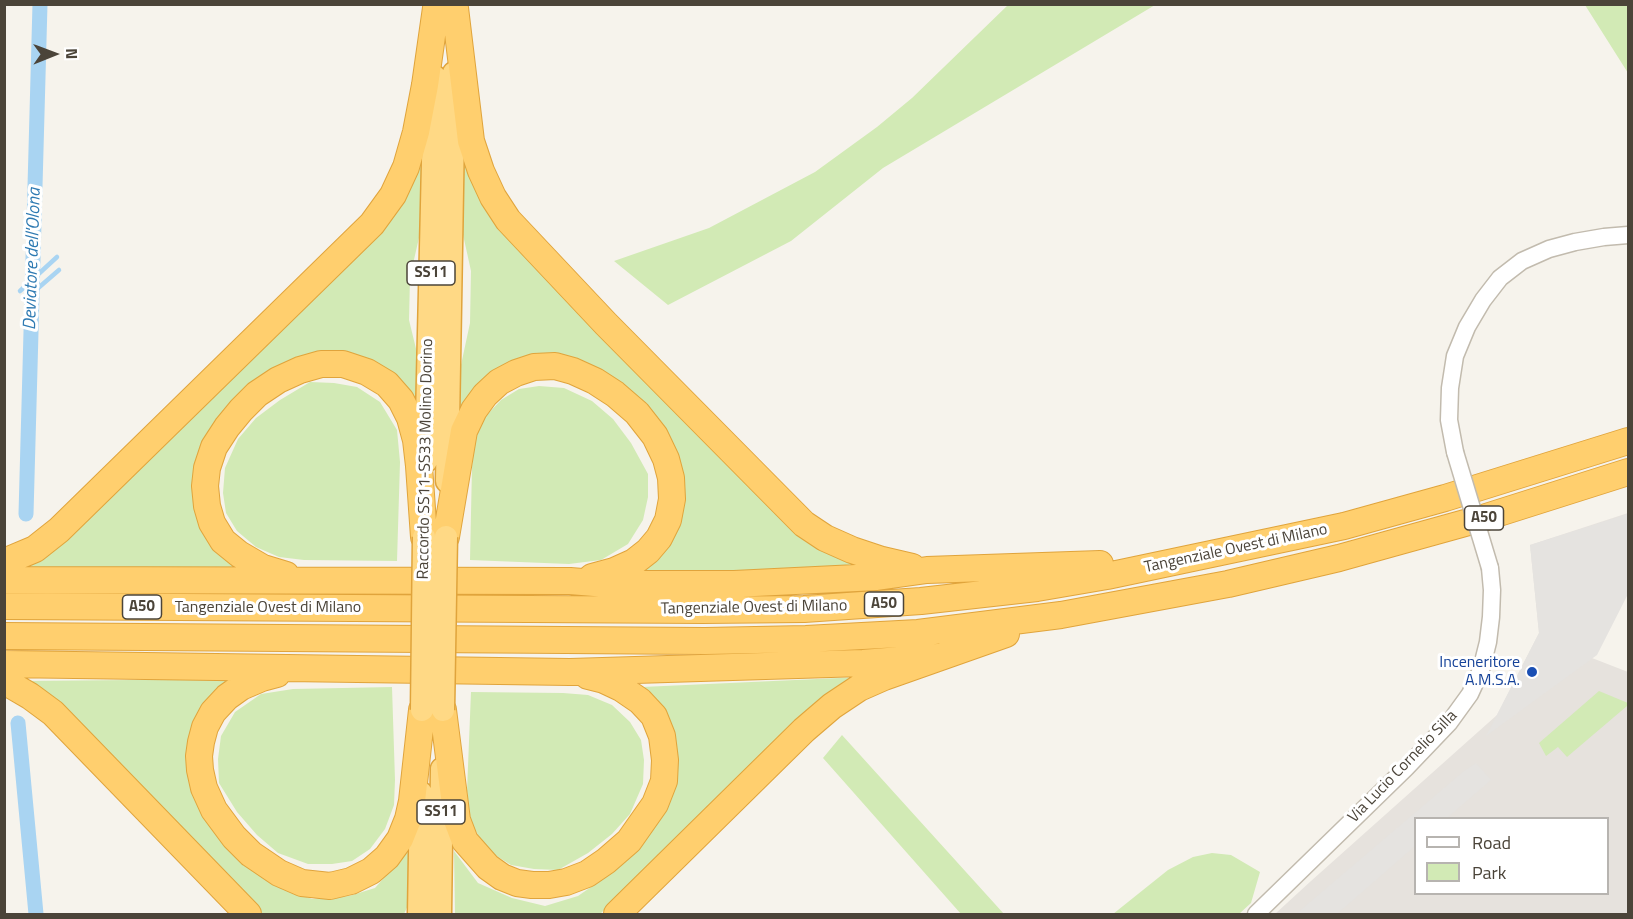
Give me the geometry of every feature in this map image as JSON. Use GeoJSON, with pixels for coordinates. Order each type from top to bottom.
{"type":"FeatureCollection","features":[{"type":"Feature","properties":{"kind":"highway","name":"Raccordo SS11-SS33 Molino Dorino"},"geometry":{"type":"LineString","coordinates":[[440,915],[433,710],[435,537],[429,368],[446,6]]}},
{"type":"Feature","properties":{"kind":"highway"},"geometry":{"type":"LineString","coordinates":[[4,562],[35,549],[59,530],[372,224],[393,195],[406,167],[446,6]]}},
{"type":"Feature","properties":{"kind":"highway"},"geometry":{"type":"LineString","coordinates":[[446,6],[471,141],[493,197],[508,220],[606,324],[804,524],[825,538],[852,550],[882,560],[927,570]]}},
{"type":"Feature","properties":{"kind":"highway"},"geometry":{"type":"LineString","coordinates":[[300,580],[263,567],[239,554],[223,541],[212,523],[205,486],[207,468],[214,447],[227,427],[257,394],[278,380],[300,370],[321,364],[343,364],[367,372],[387,384],[400,400],[410,418],[416,440],[435,537]]}},
{"type":"Feature","properties":{"kind":"highway"},"geometry":{"type":"LineString","coordinates":[[435,537],[464,431],[474,410],[485,395],[499,382],[534,367],[555,366],[573,371],[596,381],[615,394],[637,413],[655,436],[666,459],[671,478],[672,499],[668,520],[659,538],[648,551],[633,562],[614,571],[570,581]]}},
{"type":"Feature","properties":{"kind":"highway","name":"Tangenziale Ovest di Milano"},"geometry":{"type":"LineString","coordinates":[[4,606],[578,610],[804,609],[921,601],[1037,588],[1107,576],[1344,526],[1445,498],[1629,441]]}},
{"type":"Feature","properties":{"kind":"highway","name":"Tangenziale Ovest di Milano"},"geometry":{"type":"LineString","coordinates":[[4,636],[682,641],[806,639],[918,633],[1061,615],[1228,584],[1339,558],[1483,518],[1629,472]]}},
{"type":"Feature","properties":{"kind":"highway"},"geometry":{"type":"LineString","coordinates":[[4,580],[570,581],[607,584],[734,585],[878,577],[927,570],[1188,560]]}},
{"type":"Feature","properties":{"kind":"highway"},"geometry":{"type":"LineString","coordinates":[[617,915],[804,730],[832,706],[859,688],[884,677],[1061,615]]}},
{"type":"Feature","properties":{"kind":"highway"},"geometry":{"type":"LineString","coordinates":[[4,664],[570,672],[863,663],[938,657]]}},
{"type":"Feature","properties":{"kind":"highway"},"geometry":{"type":"LineString","coordinates":[[299,668],[262,678],[241,687],[227,698],[213,712],[205,727],[199,756],[204,788],[214,810],[234,837],[251,854],[279,873],[302,883],[330,886],[351,881],[370,871],[387,856],[400,839],[408,819],[433,710]]}},
{"type":"Feature","properties":{"kind":"highway"},"geometry":{"type":"LineString","coordinates":[[433,710],[457,820],[465,841],[488,867],[502,877],[517,883],[532,885],[567,882],[587,874],[629,841],[655,804],[664,781],[665,760],[662,736],[654,716],[640,701],[604,680],[570,672]]}},
{"type":"Feature","properties":{"kind":"highway"},"geometry":{"type":"LineString","coordinates":[[4,681],[53,713],[248,915]]}},
{"type":"Feature","properties":{"kind":"highway","name":"Raccordo SS11-SS33 Molino Dorino"},"geometry":{"type":"LineString","coordinates":[[419,915],[433,710]]}},
{"type":"Feature","properties":{"kind":"street","name":"Via Lucio Cornelio Silla"},"geometry":{"type":"LineString","coordinates":[[1256,915],[1449,723],[1470,694],[1481,670],[1491,617],[1490,568],[1455,452],[1449,420],[1450,388],[1455,356],[1467,327],[1483,300],[1500,278],[1522,261],[1549,249],[1575,242],[1629,236]]}},
{"type":"Feature","properties":{"kind":"shaded area"},"geometry":{"type":"Polygon","coordinates":[[[1628,513],[1628,573],[1592,658],[1628,672],[1628,914],[1275,914],[1497,715],[1539,633],[1530,545],[1628,513]]]}},
{"type":"Feature","properties":{"kind":"shaded area"},"geometry":{"type":"Polygon","coordinates":[[[1628,514],[1628,594],[1597,655],[1486,736],[1539,633],[1530,545],[1628,514]]]}},
{"type":"Feature","properties":{"kind":"shaded area"},"geometry":{"type":"Polygon","coordinates":[[[1476,763],[1491,780],[1448,817],[1414,817],[1414,847],[1337,914],[1296,914],[1476,763]]]}},
{"type":"Feature","properties":{"kind":"green space"},"geometry":{"type":"Polygon","coordinates":[[[1008,5],[1155,5],[883,168],[791,241],[668,305],[614,261],[709,228],[815,172],[877,127],[912,98],[1008,5]]]}},
{"type":"Feature","properties":{"kind":"green space"},"geometry":{"type":"Polygon","coordinates":[[[1585,5],[1628,5],[1628,73],[1585,5]]]}},
{"type":"Feature","properties":{"kind":"green space"},"geometry":{"type":"Polygon","coordinates":[[[464,152],[477,180],[855,561],[855,570],[632,573],[651,560],[675,457],[565,360],[464,411],[459,409],[461,365],[470,323],[471,271],[462,230],[464,152]]]}},
{"type":"Feature","properties":{"kind":"green space"},"geometry":{"type":"Polygon","coordinates":[[[417,161],[423,161],[421,229],[410,277],[409,320],[419,361],[418,408],[310,357],[202,461],[240,571],[19,568],[417,161]]]}},
{"type":"Feature","properties":{"kind":"green space"},"geometry":{"type":"Polygon","coordinates":[[[310,382],[357,387],[380,402],[397,430],[400,462],[397,561],[304,560],[279,557],[256,547],[237,531],[226,513],[223,493],[225,468],[238,439],[256,418],[310,382]]]}},
{"type":"Feature","properties":{"kind":"green space"},"geometry":{"type":"Polygon","coordinates":[[[539,386],[564,388],[592,401],[613,419],[631,443],[648,474],[648,497],[643,520],[628,544],[601,560],[569,564],[470,560],[474,442],[484,418],[501,400],[519,389],[539,386]]]}},
{"type":"Feature","properties":{"kind":"green space"},"geometry":{"type":"Polygon","coordinates":[[[861,677],[808,713],[600,914],[455,914],[454,851],[478,883],[512,898],[545,906],[578,896],[604,878],[664,812],[642,687],[861,677]]]}},
{"type":"Feature","properties":{"kind":"green space"},"geometry":{"type":"Polygon","coordinates":[[[237,679],[204,712],[216,833],[241,862],[275,885],[312,899],[349,896],[375,888],[408,851],[419,881],[404,914],[263,914],[60,703],[23,681],[237,679]]]}},
{"type":"Feature","properties":{"kind":"green space"},"geometry":{"type":"Polygon","coordinates":[[[392,687],[394,805],[385,829],[370,849],[352,861],[308,864],[278,853],[257,835],[237,812],[219,783],[218,759],[221,736],[235,712],[261,694],[293,689],[392,687]]]}},
{"type":"Feature","properties":{"kind":"green space"},"geometry":{"type":"Polygon","coordinates":[[[1599,691],[1628,703],[1628,707],[1567,757],[1558,747],[1546,756],[1539,743],[1599,691]]]}},
{"type":"Feature","properties":{"kind":"green space"},"geometry":{"type":"Polygon","coordinates":[[[471,692],[588,695],[612,705],[630,722],[641,740],[644,760],[643,784],[630,814],[612,834],[588,853],[558,870],[511,865],[487,850],[471,823],[467,791],[471,692]]]}},
{"type":"Feature","properties":{"kind":"green space"},"geometry":{"type":"Polygon","coordinates":[[[842,735],[1004,914],[961,914],[823,758],[842,735]]]}},
{"type":"Feature","properties":{"kind":"green space"},"geometry":{"type":"Polygon","coordinates":[[[1212,853],[1231,855],[1260,872],[1251,903],[1239,914],[1113,914],[1168,870],[1193,857],[1212,853]]]}},
{"type":"Feature","properties":{"kind":"waterway","name":"Deviatore dell'Olona"},"geometry":{"type":"LineString","coordinates":[[26,514],[40,4]]}},
{"type":"Feature","properties":{"kind":"waterway"},"geometry":{"type":"LineString","coordinates":[[20,291],[57,257]]}},
{"type":"Feature","properties":{"kind":"waterway"},"geometry":{"type":"LineString","coordinates":[[29,296],[59,270]]}},
{"type":"Feature","properties":{"kind":"waterway","name":"Deviatore dell'Olona"},"geometry":{"type":"LineString","coordinates":[[18,723],[36,914]]}},
{"type":"Feature","properties":{"kind":"place","name":"Inceneritore A.M.S.A."},"geometry":{"type":"Point","coordinates":[1532,672]}}]}
